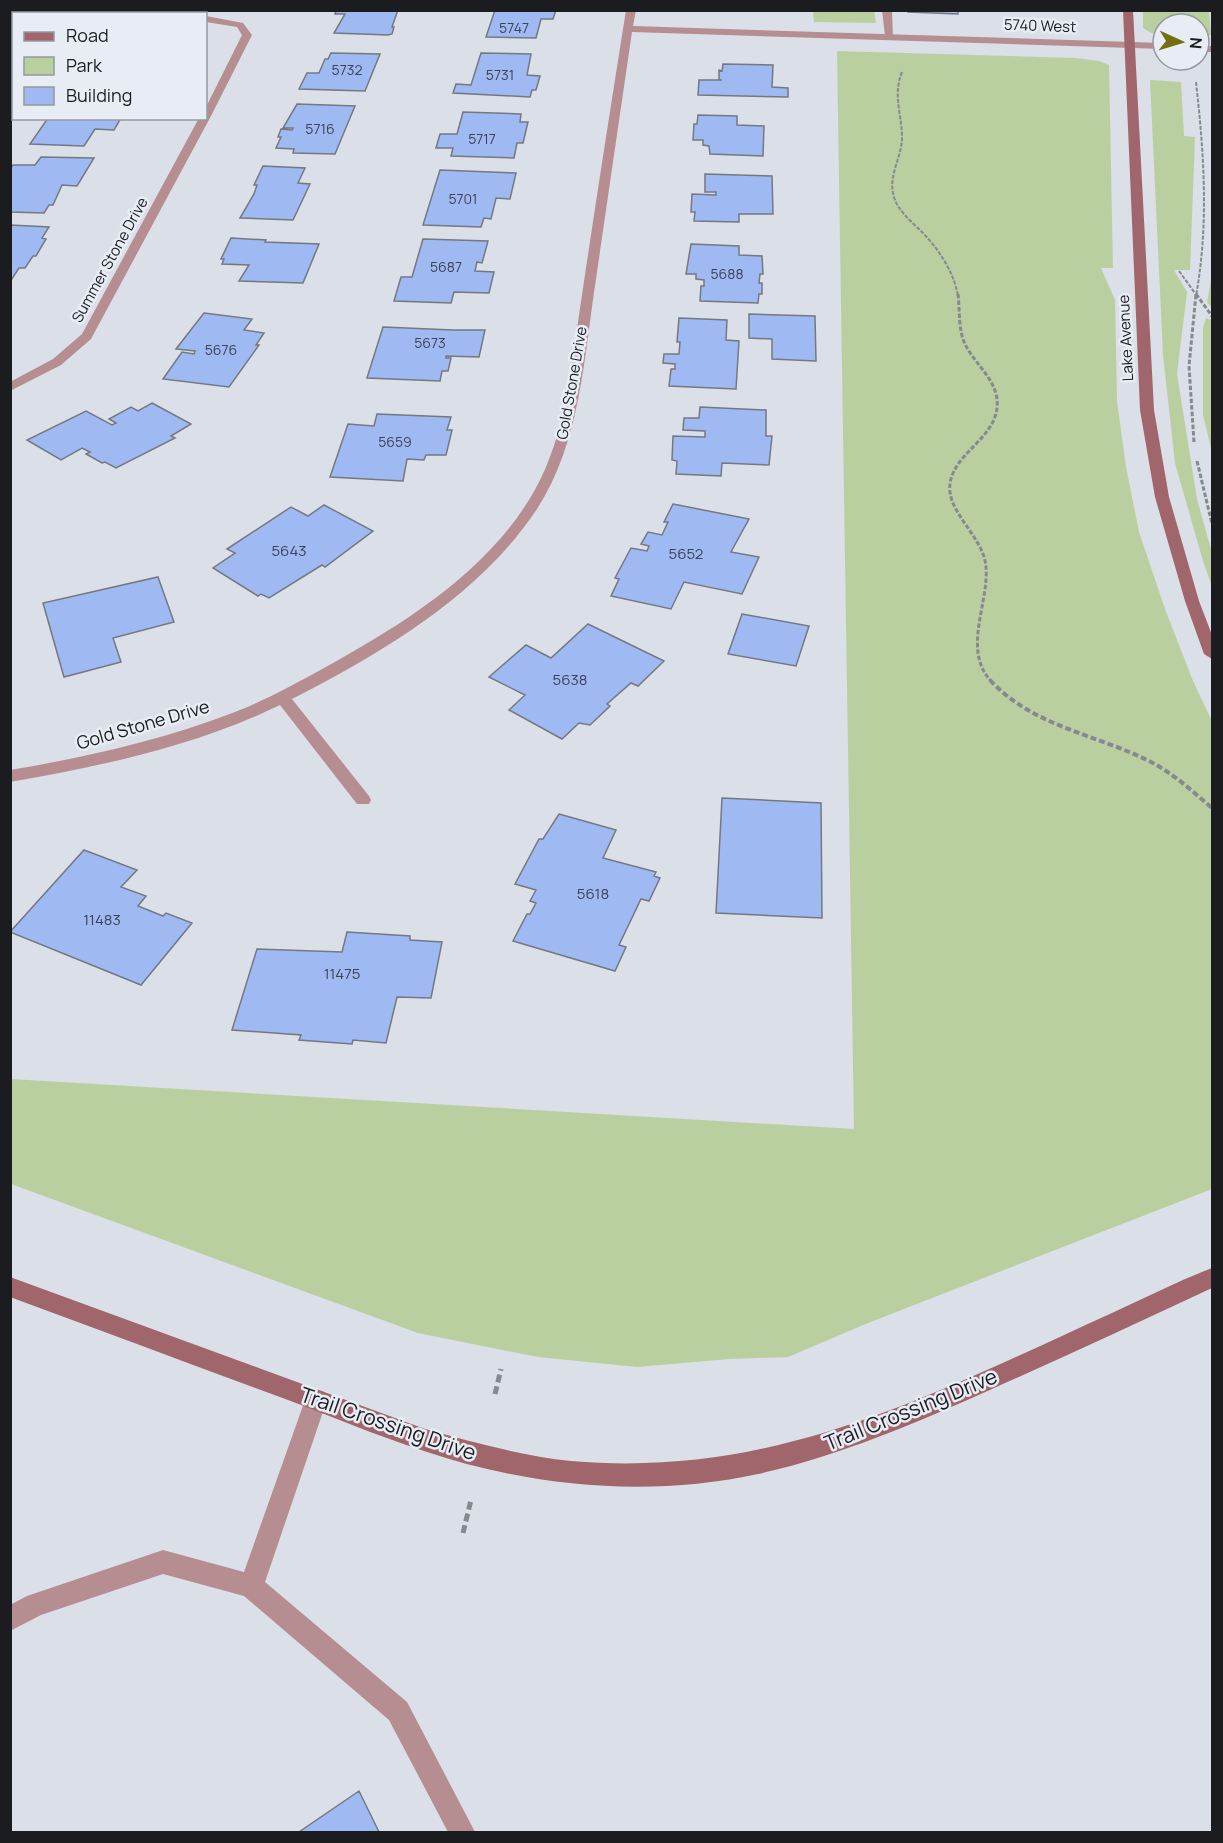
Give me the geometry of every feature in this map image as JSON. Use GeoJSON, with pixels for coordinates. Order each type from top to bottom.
{"type":"FeatureCollection","features":[{"type":"Feature","properties":{"kind":"street","name":"Gold Stone Drive"},"geometry":{"type":"LineString","coordinates":[[10,777],[56,769],[178,738],[233,720],[283,698],[383,642],[428,611],[467,579],[502,543],[529,509],[549,476],[562,443],[570,410],[632,10]]}},
{"type":"Feature","properties":{"kind":"street"},"geometry":{"type":"LineString","coordinates":[[886,10],[890,36]]}},
{"type":"Feature","properties":{"kind":"street","name":"Lake Avenue"},"geometry":{"type":"LineString","coordinates":[[1128,10],[1144,369],[1153,455],[1162,497],[1192,601],[1212,654]]}},
{"type":"Feature","properties":{"kind":"street","name":"Summer Stone Drive"},"geometry":{"type":"LineString","coordinates":[[207,19],[240,24],[246,31],[247,38],[207,113]]}},
{"type":"Feature","properties":{"kind":"street","name":"5740 West"},"geometry":{"type":"LineString","coordinates":[[629,29],[1151,45]]}},
{"type":"Feature","properties":{"kind":"street","name":"Summer Stone Drive"},"geometry":{"type":"LineString","coordinates":[[10,387],[57,363],[87,336],[203,120]]}},
{"type":"Feature","properties":{"kind":"street"},"geometry":{"type":"LineString","coordinates":[[283,698],[363,800]]}},
{"type":"Feature","properties":{"kind":"street","name":"Trail Crossing Drive"},"geometry":{"type":"LineString","coordinates":[[10,1287],[425,1440],[481,1456],[546,1469],[608,1474],[681,1473],[754,1464],[823,1448],[889,1424],[1212,1278]]}},
{"type":"Feature","properties":{"kind":"street"},"geometry":{"type":"LineString","coordinates":[[250,1586],[316,1400]]}},
{"type":"Feature","properties":{"kind":"street"},"geometry":{"type":"LineString","coordinates":[[10,1619],[36,1605],[163,1562],[250,1586],[398,1711],[462,1833]]}},
{"type":"Feature","properties":{"kind":"path"},"geometry":{"type":"LineString","coordinates":[[904,69],[896,84],[895,97],[902,136],[892,186],[895,201],[943,259],[960,297],[963,341],[985,370],[997,395],[998,410],[988,432],[950,480],[949,489],[949,497],[985,554],[987,584],[978,635],[978,657],[987,678],[1004,694],[1025,708],[1043,719],[1149,761],[1187,787],[1212,808]]}},
{"type":"Feature","properties":{"kind":"path"},"geometry":{"type":"LineString","coordinates":[[1195,450],[1188,373],[1190,340],[1203,250],[1204,174],[1199,109]]}},
{"type":"Feature","properties":{"kind":"path"},"geometry":{"type":"LineString","coordinates":[[1197,461],[1212,524]]}},
{"type":"Feature","properties":{"kind":"path"},"geometry":{"type":"LineString","coordinates":[[495,1394],[501,1369]]}},
{"type":"Feature","properties":{"kind":"path"},"geometry":{"type":"LineString","coordinates":[[463,1533],[471,1500]]}},
{"type":"Feature","properties":{"kind":"green space"},"geometry":{"type":"Polygon","coordinates":[[[813,11],[874,11],[876,23],[814,22],[813,11]]]}},
{"type":"Feature","properties":{"kind":"green space"},"geometry":{"type":"Polygon","coordinates":[[[1143,11],[1209,11],[1151,12],[1151,33],[1143,28],[1143,11]]]}},
{"type":"Feature","properties":{"kind":"green space"},"geometry":{"type":"Polygon","coordinates":[[[837,51],[1076,58],[1099,61],[1109,65],[1113,268],[1101,268],[1115,300],[1117,401],[1126,467],[1139,532],[1165,609],[1193,681],[1212,721],[1212,1189],[868,1323],[788,1357],[729,1359],[637,1367],[538,1357],[418,1333],[11,1184],[11,1079],[854,1129],[837,51]]]}},
{"type":"Feature","properties":{"kind":"green space"},"geometry":{"type":"Polygon","coordinates":[[[1150,80],[1181,82],[1184,136],[1195,137],[1190,270],[1174,270],[1187,292],[1177,374],[1197,499],[1212,553],[1212,587],[1175,463],[1163,355],[1150,80]]]}},
{"type":"Feature","properties":{"kind":"green space"},"geometry":{"type":"Polygon","coordinates":[[[1211,109],[1212,308],[1207,302],[1211,280],[1211,109]]]}},
{"type":"Feature","properties":{"kind":"green space"},"geometry":{"type":"Polygon","coordinates":[[[1206,318],[1212,320],[1212,452],[1203,415],[1203,328],[1206,318]]]}},
{"type":"Feature","properties":{"kind":"building"},"geometry":{"type":"Polygon","coordinates":[[[336,10],[398,10],[392,34],[388,35],[334,33],[345,14],[335,14],[336,10]]]}},
{"type":"Feature","properties":{"kind":"building"},"geometry":{"type":"Polygon","coordinates":[[[495,10],[556,10],[553,19],[541,19],[536,38],[486,37],[495,10]]]}},
{"type":"Feature","properties":{"kind":"building"},"geometry":{"type":"Polygon","coordinates":[[[908,10],[958,10],[958,14],[908,12],[908,10]]]}},
{"type":"Feature","properties":{"kind":"building"},"geometry":{"type":"Polygon","coordinates":[[[331,53],[380,54],[365,91],[299,89],[307,73],[319,73],[325,59],[328,59],[331,53]]]}},
{"type":"Feature","properties":{"kind":"building"},"geometry":{"type":"Polygon","coordinates":[[[481,53],[531,54],[527,75],[540,76],[536,90],[532,90],[530,97],[453,93],[456,84],[471,85],[481,53]]]}},
{"type":"Feature","properties":{"kind":"building"},"geometry":{"type":"Polygon","coordinates":[[[723,64],[773,65],[772,87],[788,88],[788,97],[698,95],[699,80],[719,80],[719,70],[722,71],[723,64]]]}},
{"type":"Feature","properties":{"kind":"building"},"geometry":{"type":"Polygon","coordinates":[[[297,104],[355,106],[335,154],[293,153],[294,149],[276,148],[281,137],[278,137],[281,129],[292,130],[293,128],[283,128],[297,104]]]}},
{"type":"Feature","properties":{"kind":"building"},"geometry":{"type":"Polygon","coordinates":[[[463,112],[521,114],[520,122],[528,122],[523,143],[517,143],[514,158],[451,156],[453,148],[436,148],[440,134],[457,134],[463,112]]]}},
{"type":"Feature","properties":{"kind":"building"},"geometry":{"type":"Polygon","coordinates":[[[698,115],[737,116],[737,125],[764,126],[763,156],[710,154],[709,146],[703,145],[703,140],[693,140],[694,124],[697,124],[698,115]]]}},
{"type":"Feature","properties":{"kind":"building"},"geometry":{"type":"Polygon","coordinates":[[[47,120],[120,120],[114,130],[95,129],[84,146],[30,144],[47,120]]]}},
{"type":"Feature","properties":{"kind":"building"},"geometry":{"type":"Polygon","coordinates":[[[41,157],[94,158],[77,186],[62,185],[53,205],[49,205],[44,213],[10,212],[10,169],[13,165],[35,165],[41,157]]]}},
{"type":"Feature","properties":{"kind":"building"},"geometry":{"type":"Polygon","coordinates":[[[263,166],[305,168],[298,183],[310,184],[293,220],[240,218],[254,194],[257,185],[254,185],[263,166]]]}},
{"type":"Feature","properties":{"kind":"building"},"geometry":{"type":"Polygon","coordinates":[[[440,170],[516,173],[510,199],[496,198],[491,219],[484,218],[481,227],[423,225],[440,170]]]}},
{"type":"Feature","properties":{"kind":"building"},"geometry":{"type":"Polygon","coordinates":[[[705,174],[772,176],[773,214],[739,214],[739,222],[694,221],[695,212],[691,212],[692,194],[716,195],[716,192],[705,192],[705,174]]]}},
{"type":"Feature","properties":{"kind":"building"},"geometry":{"type":"Polygon","coordinates":[[[10,225],[49,227],[42,238],[46,239],[36,256],[33,256],[25,268],[19,268],[10,282],[10,225]]]}},
{"type":"Feature","properties":{"kind":"building"},"geometry":{"type":"Polygon","coordinates":[[[231,238],[319,244],[303,283],[239,281],[249,265],[222,264],[224,259],[221,259],[231,238]]]}},
{"type":"Feature","properties":{"kind":"building"},"geometry":{"type":"Polygon","coordinates":[[[423,239],[488,241],[482,263],[477,262],[475,271],[494,272],[489,293],[454,292],[451,303],[394,301],[401,277],[412,277],[423,239]]]}},
{"type":"Feature","properties":{"kind":"building"},"geometry":{"type":"Polygon","coordinates":[[[691,244],[739,246],[739,255],[762,256],[763,274],[760,274],[759,283],[762,283],[762,294],[759,294],[758,303],[700,301],[701,286],[704,286],[704,280],[696,279],[696,274],[686,274],[691,244]]]}},
{"type":"Feature","properties":{"kind":"building"},"geometry":{"type":"Polygon","coordinates":[[[204,313],[252,319],[244,330],[264,333],[256,345],[259,345],[229,387],[163,379],[182,352],[194,354],[195,351],[176,349],[204,313]]]}},
{"type":"Feature","properties":{"kind":"building"},"geometry":{"type":"Polygon","coordinates":[[[749,314],[815,316],[816,361],[772,359],[772,339],[749,338],[749,314]]]}},
{"type":"Feature","properties":{"kind":"building"},"geometry":{"type":"Polygon","coordinates":[[[679,318],[727,320],[726,340],[739,341],[736,389],[669,386],[671,369],[675,369],[675,364],[663,363],[664,354],[679,354],[680,342],[677,342],[679,318]]]}},
{"type":"Feature","properties":{"kind":"building"},"geometry":{"type":"Polygon","coordinates":[[[383,327],[485,330],[479,357],[446,356],[446,358],[451,358],[448,371],[442,371],[440,381],[367,378],[383,327]]]}},
{"type":"Feature","properties":{"kind":"building"},"geometry":{"type":"Polygon","coordinates":[[[152,403],[191,424],[171,436],[175,438],[116,468],[86,454],[90,452],[82,448],[61,460],[27,440],[86,411],[112,425],[116,423],[109,419],[131,407],[138,411],[152,403]]]}},
{"type":"Feature","properties":{"kind":"building"},"geometry":{"type":"Polygon","coordinates":[[[700,407],[766,410],[766,436],[772,436],[769,465],[722,463],[721,476],[676,474],[677,461],[672,460],[673,436],[705,437],[705,431],[683,430],[684,418],[699,418],[700,407]]]}},
{"type":"Feature","properties":{"kind":"building"},"geometry":{"type":"Polygon","coordinates":[[[377,414],[451,417],[447,430],[452,430],[446,455],[426,455],[424,460],[407,459],[403,481],[330,477],[348,424],[374,426],[377,414]]]}},
{"type":"Feature","properties":{"kind":"building"},"geometry":{"type":"Polygon","coordinates":[[[673,504],[749,519],[731,552],[759,557],[742,594],[684,582],[671,609],[611,596],[619,579],[615,578],[631,548],[647,551],[649,546],[641,544],[648,532],[662,535],[668,522],[664,522],[673,504]]]}},
{"type":"Feature","properties":{"kind":"building"},"geometry":{"type":"Polygon","coordinates":[[[324,505],[373,531],[325,567],[322,565],[269,598],[261,594],[258,596],[213,568],[235,553],[227,549],[291,507],[308,516],[324,505]]]}},
{"type":"Feature","properties":{"kind":"building"},"geometry":{"type":"Polygon","coordinates":[[[158,577],[174,622],[113,638],[121,662],[64,677],[43,603],[158,577]]]}},
{"type":"Feature","properties":{"kind":"building"},"geometry":{"type":"Polygon","coordinates":[[[742,614],[809,626],[796,666],[728,654],[742,614]]]}},
{"type":"Feature","properties":{"kind":"building"},"geometry":{"type":"Polygon","coordinates":[[[588,624],[664,661],[638,686],[631,683],[607,704],[610,706],[590,725],[579,723],[562,739],[509,710],[525,695],[489,677],[526,645],[551,658],[588,624]]]}},
{"type":"Feature","properties":{"kind":"building"},"geometry":{"type":"Polygon","coordinates":[[[722,798],[821,803],[822,918],[716,913],[722,798]]]}},
{"type":"Feature","properties":{"kind":"building"},"geometry":{"type":"Polygon","coordinates":[[[559,814],[616,830],[603,858],[656,872],[654,876],[660,878],[649,901],[641,899],[619,945],[626,947],[615,971],[513,941],[527,914],[530,914],[536,903],[530,901],[536,890],[515,884],[539,839],[543,839],[559,814]]]}},
{"type":"Feature","properties":{"kind":"building"},"geometry":{"type":"Polygon","coordinates":[[[84,850],[137,870],[121,887],[146,896],[138,906],[163,916],[166,913],[192,923],[141,985],[10,932],[84,850]]]}},
{"type":"Feature","properties":{"kind":"building"},"geometry":{"type":"Polygon","coordinates":[[[347,932],[410,936],[410,940],[442,942],[431,998],[397,997],[386,1043],[353,1040],[352,1044],[299,1040],[301,1035],[232,1030],[257,949],[342,952],[347,932]]]}},
{"type":"Feature","properties":{"kind":"building"},"geometry":{"type":"Polygon","coordinates":[[[359,1791],[379,1832],[299,1832],[359,1791]]]}}]}
